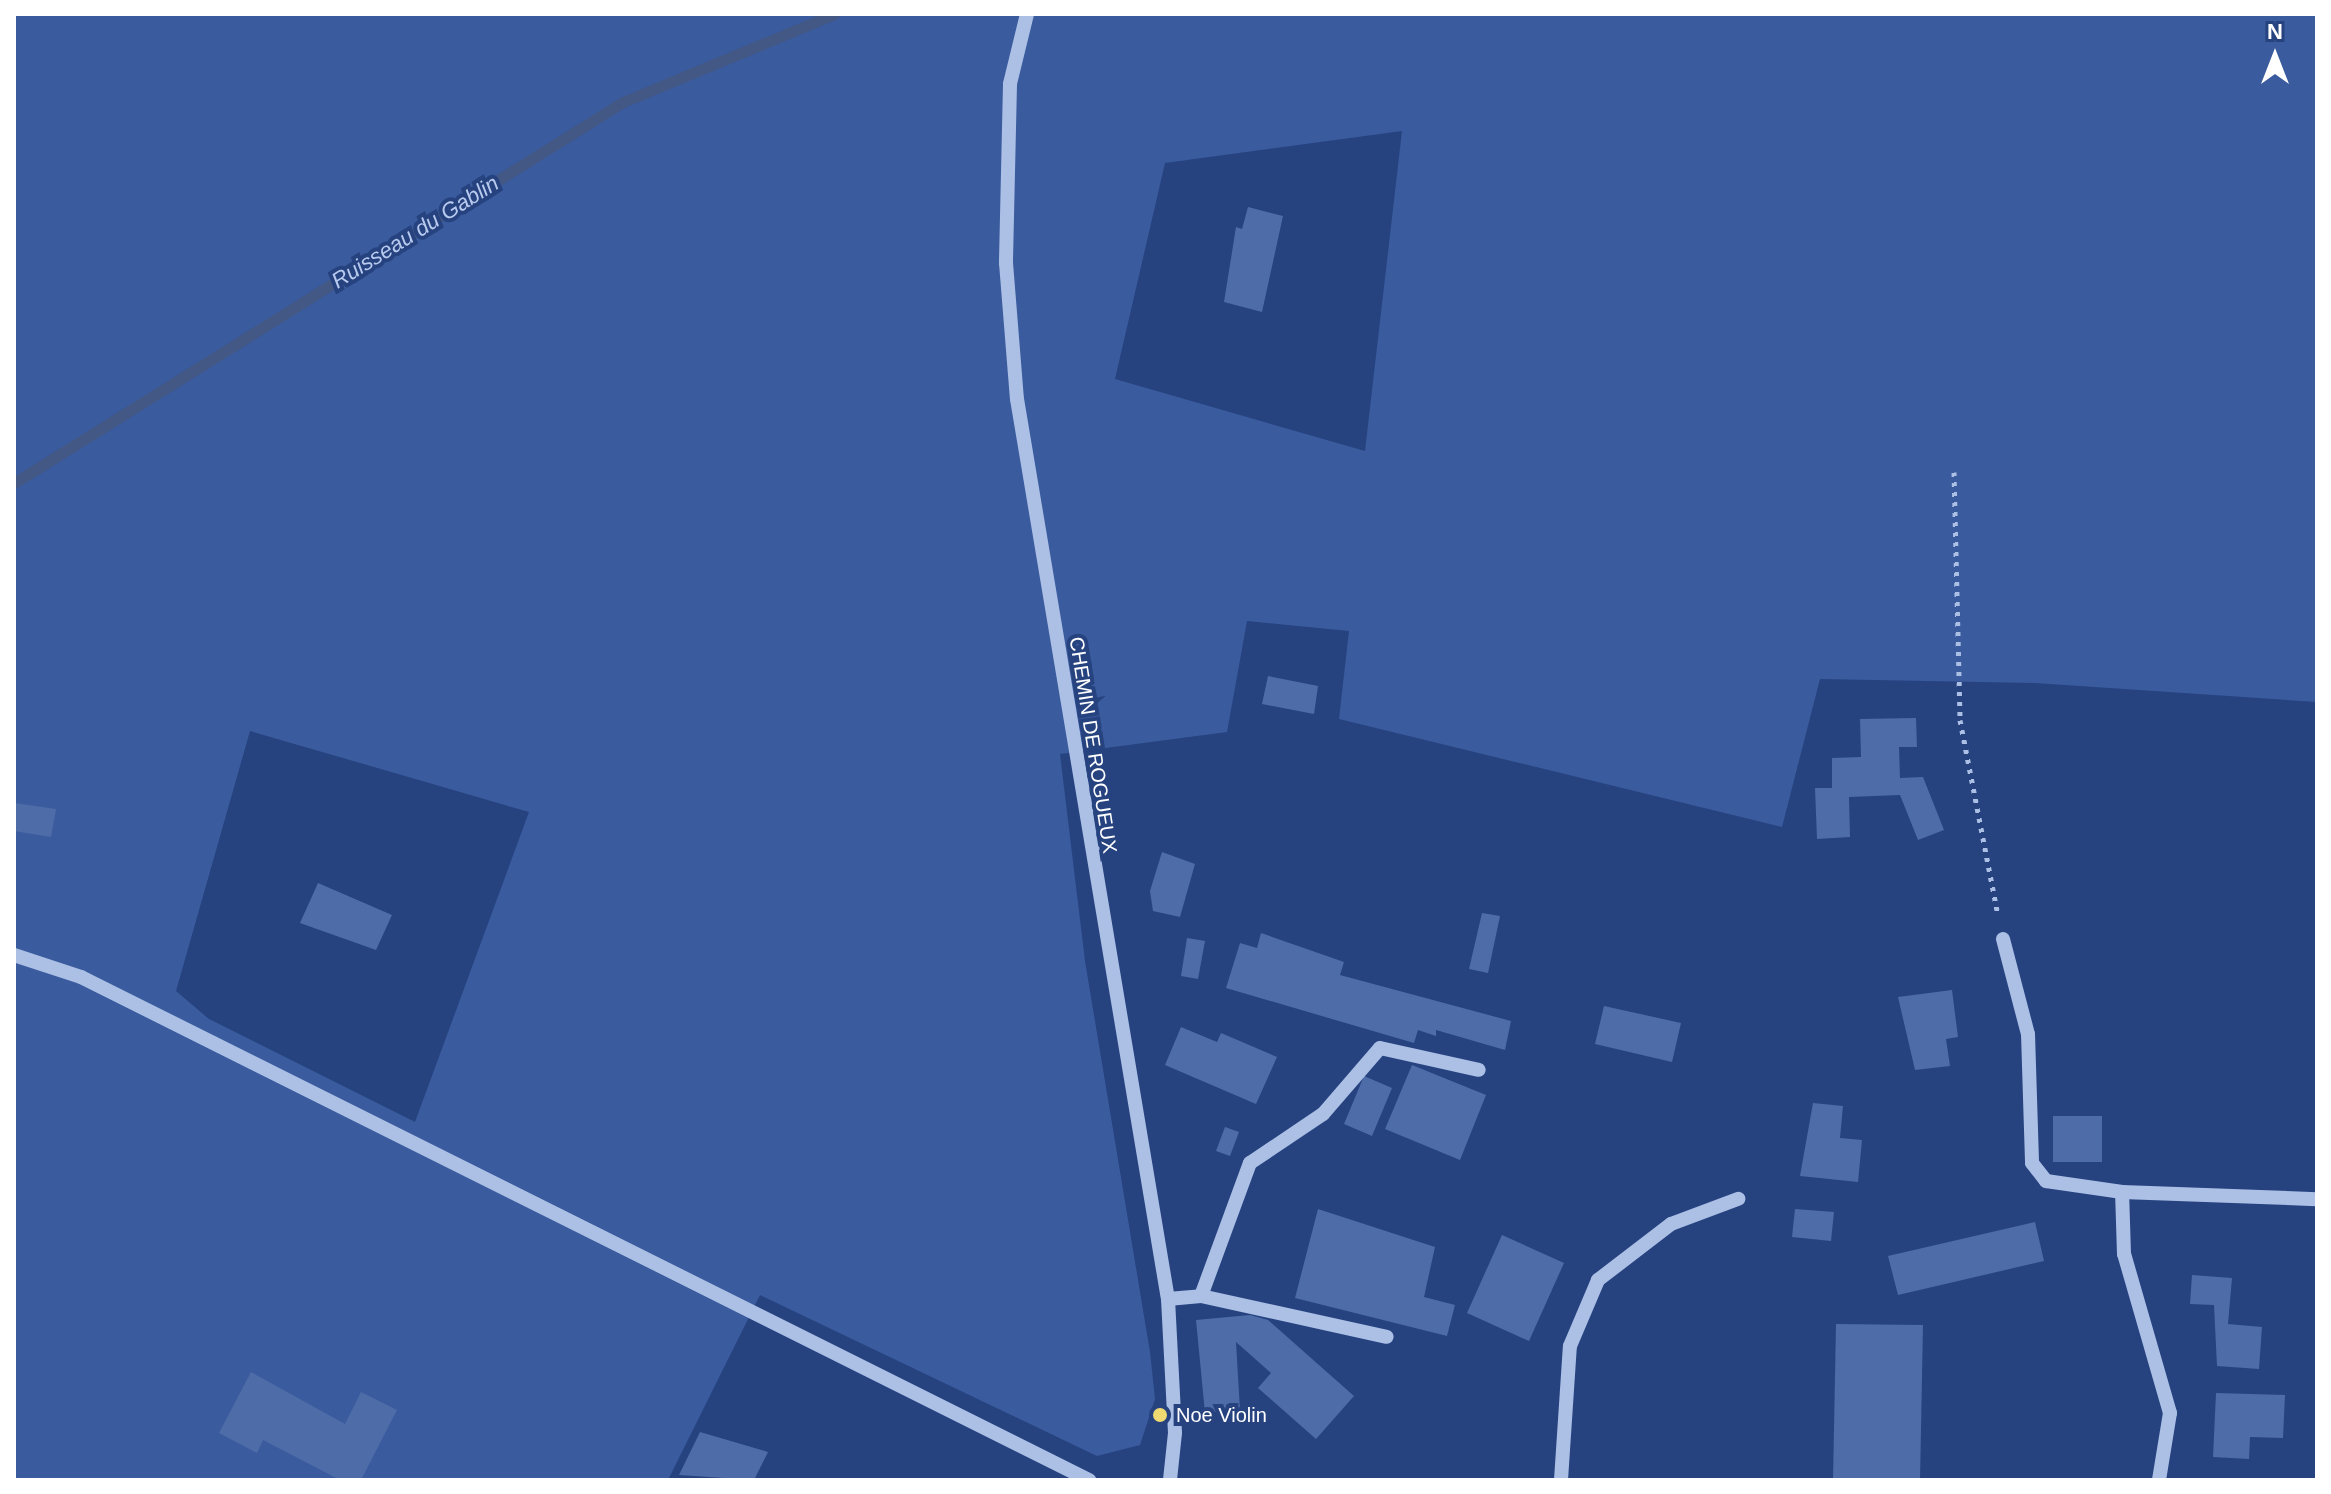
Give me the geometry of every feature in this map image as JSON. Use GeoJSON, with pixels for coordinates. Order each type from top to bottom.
{"type":"FeatureCollection","features":[{"type":"Feature","properties":{"kind":"street","name":"CHEMIN DE ROGUEUX"},"geometry":{"type":"LineString","coordinates":[[1027,14],[1010,84],[1006,263],[1017,399],[1168,1299],[1175,1433],[1170,1480]]}},
{"type":"Feature","properties":{"kind":"street"},"geometry":{"type":"LineString","coordinates":[[2003,939],[2028,1034],[2032,1163],[2046,1181],[2122,1192],[2317,1199]]}},
{"type":"Feature","properties":{"kind":"street"},"geometry":{"type":"LineString","coordinates":[[14,955],[81,977],[1089,1480]]}},
{"type":"Feature","properties":{"kind":"street"},"geometry":{"type":"LineString","coordinates":[[1201,1296],[1250,1163],[1323,1114],[1380,1048],[1479,1070]]}},
{"type":"Feature","properties":{"kind":"street"},"geometry":{"type":"LineString","coordinates":[[2122,1192],[2124,1254],[2170,1413],[2159,1480]]}},
{"type":"Feature","properties":{"kind":"street"},"geometry":{"type":"LineString","coordinates":[[1561,1480],[1570,1346],[1598,1280],[1671,1224],[1738,1199]]}},
{"type":"Feature","properties":{"kind":"street"},"geometry":{"type":"LineString","coordinates":[[1168,1299],[1201,1296],[1387,1337]]}},
{"type":"Feature","properties":{"kind":"path"},"geometry":{"type":"LineString","coordinates":[[1954,472],[1960,720],[2003,939]]}},
{"type":"Feature","properties":{"kind":"shaded area"},"geometry":{"type":"Polygon","coordinates":[[[14,14],[2317,14],[2317,702],[2035,683],[1820,679],[1782,827],[1339,719],[1349,631],[1247,621],[1227,732],[1060,754],[1085,961],[1150,1352],[1155,1399],[1140,1445],[1097,1456],[760,1295],[668,1480],[14,1480],[14,14]],[[1402,131],[1165,163],[1115,379],[1365,451],[1402,131]],[[250,731],[176,991],[209,1019],[415,1122],[529,812],[250,731]]]}},
{"type":"Feature","properties":{"kind":"building"},"geometry":{"type":"Polygon","coordinates":[[[1248,207],[1283,216],[1262,312],[1224,302],[1236,227],[1242,229],[1248,207]]]}},
{"type":"Feature","properties":{"kind":"building"},"geometry":{"type":"Polygon","coordinates":[[[1268,676],[1318,686],[1314,714],[1262,704],[1268,676]]]}},
{"type":"Feature","properties":{"kind":"building"},"geometry":{"type":"Polygon","coordinates":[[[1916,718],[1917,747],[1899,747],[1900,778],[1923,777],[1944,830],[1918,840],[1900,795],[1849,797],[1850,837],[1817,839],[1815,788],[1832,788],[1832,758],[1861,757],[1860,719],[1916,718]]]}},
{"type":"Feature","properties":{"kind":"building"},"geometry":{"type":"Polygon","coordinates":[[[14,803],[56,809],[51,837],[14,831],[14,803]]]}},
{"type":"Feature","properties":{"kind":"building"},"geometry":{"type":"Polygon","coordinates":[[[1162,852],[1195,864],[1180,917],[1153,911],[1150,891],[1162,852]]]}},
{"type":"Feature","properties":{"kind":"building"},"geometry":{"type":"Polygon","coordinates":[[[318,883],[392,915],[376,950],[300,923],[318,883]]]}},
{"type":"Feature","properties":{"kind":"building"},"geometry":{"type":"Polygon","coordinates":[[[1482,913],[1500,916],[1488,973],[1469,969],[1482,913]]]}},
{"type":"Feature","properties":{"kind":"building"},"geometry":{"type":"Polygon","coordinates":[[[1261,933],[1344,962],[1340,975],[1511,1021],[1505,1050],[1436,1030],[1436,1036],[1418,1030],[1414,1043],[1226,988],[1240,943],[1257,948],[1261,933]]]}},
{"type":"Feature","properties":{"kind":"building"},"geometry":{"type":"Polygon","coordinates":[[[1187,938],[1205,941],[1198,979],[1181,976],[1187,938]]]}},
{"type":"Feature","properties":{"kind":"building"},"geometry":{"type":"Polygon","coordinates":[[[1952,990],[1958,1037],[1946,1039],[1950,1066],[1915,1070],[1898,997],[1952,990]]]}},
{"type":"Feature","properties":{"kind":"building"},"geometry":{"type":"Polygon","coordinates":[[[1604,1006],[1681,1023],[1672,1062],[1595,1044],[1604,1006]]]}},
{"type":"Feature","properties":{"kind":"building"},"geometry":{"type":"Polygon","coordinates":[[[1181,1027],[1217,1042],[1221,1033],[1277,1057],[1256,1104],[1165,1065],[1181,1027]]]}},
{"type":"Feature","properties":{"kind":"building"},"geometry":{"type":"Polygon","coordinates":[[[1412,1065],[1486,1095],[1460,1160],[1385,1129],[1412,1065]]]}},
{"type":"Feature","properties":{"kind":"building"},"geometry":{"type":"Polygon","coordinates":[[[1364,1076],[1392,1088],[1372,1136],[1344,1124],[1364,1076]]]}},
{"type":"Feature","properties":{"kind":"building"},"geometry":{"type":"Polygon","coordinates":[[[1813,1103],[1843,1106],[1840,1138],[1862,1140],[1858,1182],[1800,1176],[1813,1103]]]}},
{"type":"Feature","properties":{"kind":"building"},"geometry":{"type":"Polygon","coordinates":[[[2053,1116],[2102,1116],[2102,1162],[2053,1162],[2053,1116]]]}},
{"type":"Feature","properties":{"kind":"building"},"geometry":{"type":"Polygon","coordinates":[[[1225,1127],[1239,1132],[1230,1156],[1216,1151],[1225,1127]]]}},
{"type":"Feature","properties":{"kind":"building"},"geometry":{"type":"Polygon","coordinates":[[[1318,1209],[1435,1247],[1424,1297],[1455,1305],[1447,1336],[1295,1298],[1318,1209]]]}},
{"type":"Feature","properties":{"kind":"building"},"geometry":{"type":"Polygon","coordinates":[[[1795,1209],[1834,1212],[1831,1241],[1792,1237],[1795,1209]]]}},
{"type":"Feature","properties":{"kind":"building"},"geometry":{"type":"Polygon","coordinates":[[[2035,1222],[2044,1261],[1898,1295],[1888,1256],[2035,1222]]]}},
{"type":"Feature","properties":{"kind":"building"},"geometry":{"type":"Polygon","coordinates":[[[1502,1235],[1564,1263],[1529,1341],[1467,1313],[1502,1235]]]}},
{"type":"Feature","properties":{"kind":"building"},"geometry":{"type":"Polygon","coordinates":[[[2192,1275],[2232,1278],[2228,1324],[2262,1327],[2259,1369],[2217,1366],[2214,1305],[2190,1304],[2192,1275]]]}},
{"type":"Feature","properties":{"kind":"building"},"geometry":{"type":"Polygon","coordinates":[[[1250,1315],[1268,1320],[1354,1396],[1316,1439],[1258,1388],[1271,1373],[1236,1342],[1240,1410],[1205,1413],[1196,1320],[1250,1315]]]}},
{"type":"Feature","properties":{"kind":"building"},"geometry":{"type":"Polygon","coordinates":[[[1836,1324],[1923,1325],[1920,1480],[1833,1480],[1836,1324]]]}},
{"type":"Feature","properties":{"kind":"building"},"geometry":{"type":"Polygon","coordinates":[[[251,1372],[345,1424],[361,1392],[397,1410],[361,1480],[340,1480],[263,1440],[257,1453],[219,1433],[251,1372]]]}},
{"type":"Feature","properties":{"kind":"building"},"geometry":{"type":"Polygon","coordinates":[[[2216,1393],[2285,1395],[2283,1438],[2250,1437],[2249,1459],[2213,1457],[2216,1393]]]}},
{"type":"Feature","properties":{"kind":"building"},"geometry":{"type":"Polygon","coordinates":[[[700,1432],[768,1452],[754,1480],[679,1475],[700,1432]]]}},
{"type":"Feature","properties":{"kind":"waterway","name":"Ruisseau du Gablin"},"geometry":{"type":"LineString","coordinates":[[14,483],[623,102],[834,14]]}},
{"type":"Feature","properties":{"kind":"place","name":"Noe Violin"},"geometry":{"type":"Point","coordinates":[1160,1415]}}]}
